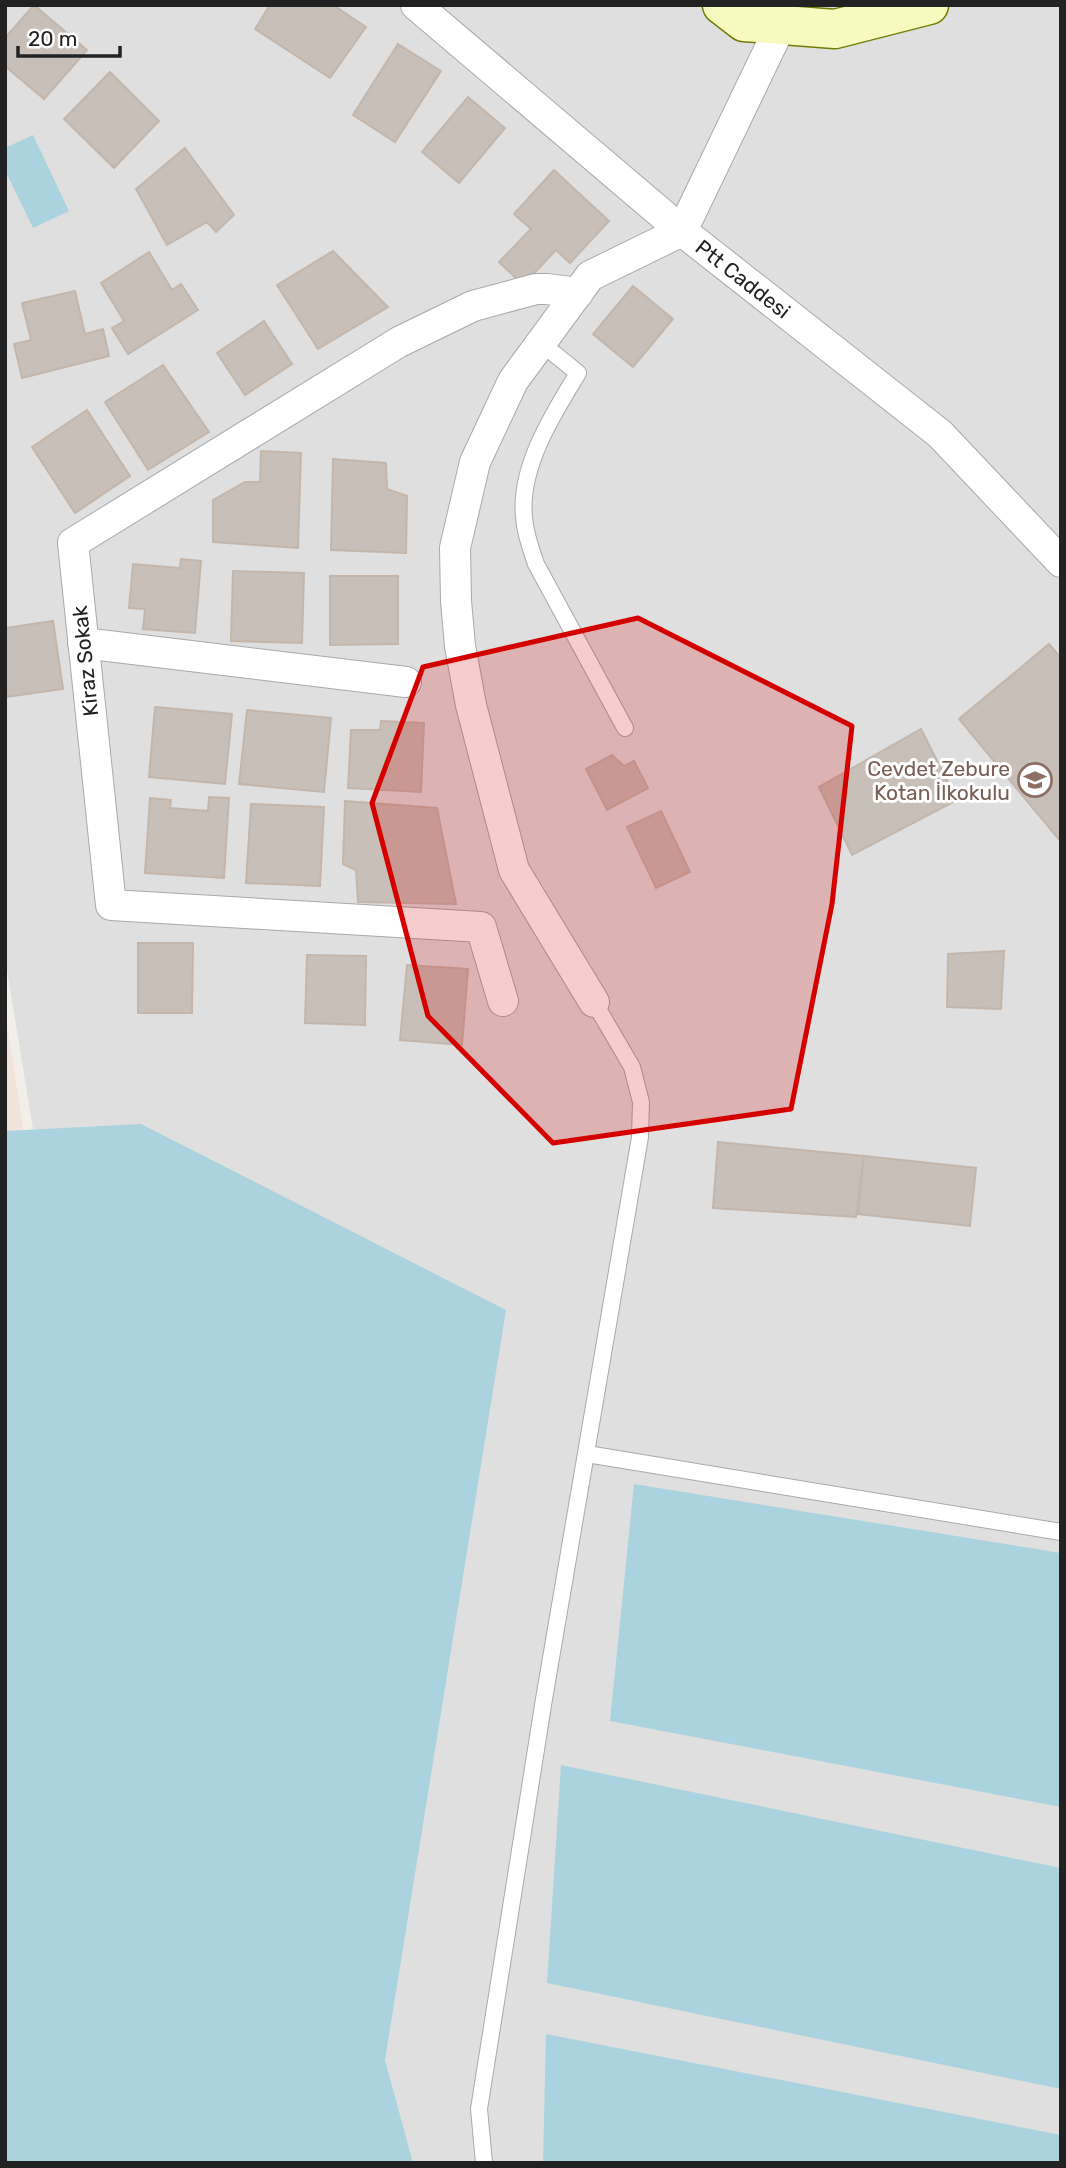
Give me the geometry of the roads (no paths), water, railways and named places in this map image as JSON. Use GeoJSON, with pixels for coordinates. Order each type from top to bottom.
{"type":"FeatureCollection","features":[{"type":"Feature","properties":{"kind":"main road"},"geometry":{"type":"LineString","coordinates":[[722,5],[744,22],[835,29],[929,5]]}},
{"type":"Feature","properties":{"kind":"street","name":"Ptt Caddesi"},"geometry":{"type":"LineString","coordinates":[[416,5],[682,231],[940,434],[1061,562]]}},
{"type":"Feature","properties":{"kind":"street"},"geometry":{"type":"LineString","coordinates":[[594,1002],[514,870],[471,705],[460,646],[455,548],[475,462],[513,381],[590,276],[682,231],[781,25]]}},
{"type":"Feature","properties":{"kind":"street","name":"Kiraz Sokak"},"geometry":{"type":"LineString","coordinates":[[503,1000],[481,927],[111,905],[73,543],[411,336],[472,306],[536,289],[578,293]]}},
{"type":"Feature","properties":{"kind":"street"},"geometry":{"type":"LineString","coordinates":[[83,643],[406,682]]}},
{"type":"Feature","properties":{"kind":"lane"},"geometry":{"type":"LineString","coordinates":[[541,343],[578,373],[556,408],[528,471],[524,517],[528,541],[536,564],[625,728]]}},
{"type":"Feature","properties":{"kind":"lane"},"geometry":{"type":"LineString","coordinates":[[484,2163],[479,2109],[542,1712],[640,1137],[641,1102],[632,1067],[594,1002]]}},
{"type":"Feature","properties":{"kind":"lane"},"geometry":{"type":"LineString","coordinates":[[587,1454],[1061,1532]]}},
{"type":"Feature","properties":{"kind":"water"},"geometry":{"type":"Polygon","coordinates":[[[33,135],[69,211],[33,228],[5,170],[5,148],[33,135]]]}},
{"type":"Feature","properties":{"kind":"water"},"geometry":{"type":"Polygon","coordinates":[[[141,1124],[506,1310],[385,2060],[413,2163],[5,2163],[5,1131],[141,1124]]]}},
{"type":"Feature","properties":{"kind":"water"},"geometry":{"type":"Polygon","coordinates":[[[634,1484],[1061,1553],[1061,1807],[610,1721],[634,1484]]]}},
{"type":"Feature","properties":{"kind":"water"},"geometry":{"type":"Polygon","coordinates":[[[561,1765],[1061,1868],[1061,2089],[547,1983],[561,1765]]]}},
{"type":"Feature","properties":{"kind":"water"},"geometry":{"type":"Polygon","coordinates":[[[546,2034],[1061,2135],[1061,2163],[543,2163],[546,2034]]]}},
{"type":"Feature","properties":{"kind":"place","name":"Cevdet Zebure Kotan İlkokulu"},"geometry":{"type":"Point","coordinates":[1035,780]}}]}
